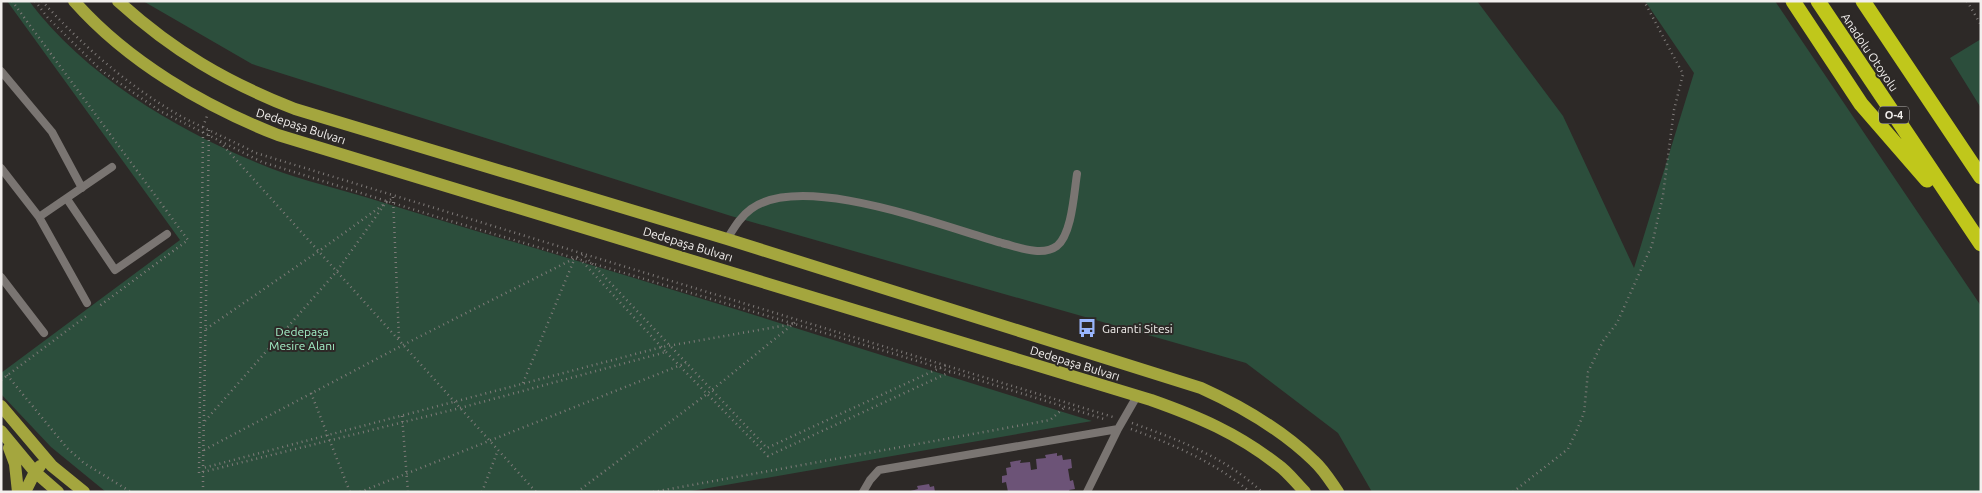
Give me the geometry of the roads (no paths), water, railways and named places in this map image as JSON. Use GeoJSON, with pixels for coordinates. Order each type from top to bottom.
{"type":"FeatureCollection","features":[{"type":"Feature","properties":{"kind":"highway"},"geometry":{"type":"LineString","coordinates":[[1792,1],[1861,104],[1970,228]]}},
{"type":"Feature","properties":{"kind":"highway","name":"Anadolu Otoyolu"},"geometry":{"type":"LineString","coordinates":[[1818,1],[1981,244]]}},
{"type":"Feature","properties":{"kind":"highway","name":"Anadolu Otoyolu"},"geometry":{"type":"LineString","coordinates":[[1863,1],[1981,177]]}},
{"type":"Feature","properties":{"kind":"main road","name":"Dedepaşa Bulvarı"},"geometry":{"type":"LineString","coordinates":[[74,1],[108,34],[143,62],[173,83],[242,121],[278,135],[1137,396],[1197,416],[1239,437],[1279,466],[1305,492]]}},
{"type":"Feature","properties":{"kind":"main road","name":"Dedepaşa Bulvarı"},"geometry":{"type":"LineString","coordinates":[[118,1],[143,23],[202,65],[237,85],[295,110],[728,239],[1201,388],[1257,416],[1284,435],[1316,462],[1338,492]]}},
{"type":"Feature","properties":{"kind":"main road"},"geometry":{"type":"LineString","coordinates":[[1,406],[52,466],[84,492]]}},
{"type":"Feature","properties":{"kind":"main road"},"geometry":{"type":"LineString","coordinates":[[1,432],[35,472],[44,487],[58,492]]}},
{"type":"Feature","properties":{"kind":"main road"},"geometry":{"type":"LineString","coordinates":[[1,432],[15,464],[18,492]]}},
{"type":"Feature","properties":{"kind":"main road"},"geometry":{"type":"LineString","coordinates":[[25,492],[35,472],[44,464],[52,466]]}},
{"type":"Feature","properties":{"kind":"main road"},"geometry":{"type":"LineString","coordinates":[[44,487],[52,466]]}},
{"type":"Feature","properties":{"kind":"lane"},"geometry":{"type":"LineString","coordinates":[[1,71],[52,132],[82,188]]}},
{"type":"Feature","properties":{"kind":"lane"},"geometry":{"type":"LineString","coordinates":[[39,217],[112,167]]}},
{"type":"Feature","properties":{"kind":"lane"},"geometry":{"type":"LineString","coordinates":[[1,168],[39,217],[87,303]]}},
{"type":"Feature","properties":{"kind":"lane"},"geometry":{"type":"LineString","coordinates":[[728,239],[738,221],[752,208],[767,202],[792,197],[832,198],[871,204],[1016,247],[1044,251],[1055,247],[1066,235],[1077,174]]}},
{"type":"Feature","properties":{"kind":"lane"},"geometry":{"type":"LineString","coordinates":[[67,199],[115,270],[167,234]]}},
{"type":"Feature","properties":{"kind":"lane"},"geometry":{"type":"LineString","coordinates":[[1,277],[44,333]]}},
{"type":"Feature","properties":{"kind":"lane"},"geometry":{"type":"LineString","coordinates":[[1087,492],[1137,396]]}},
{"type":"Feature","properties":{"kind":"lane"},"geometry":{"type":"LineString","coordinates":[[863,492],[870,480],[880,470],[1122,425]]}},
{"type":"Feature","properties":{"kind":"place","name":"Garanti Sitesi"},"geometry":{"type":"Point","coordinates":[1087,328]}},
{"type":"Feature","properties":{"kind":"park label","name":"Dedepaşa Mesire Alanı"},"geometry":{"type":"Point","coordinates":[302,338]}}]}
